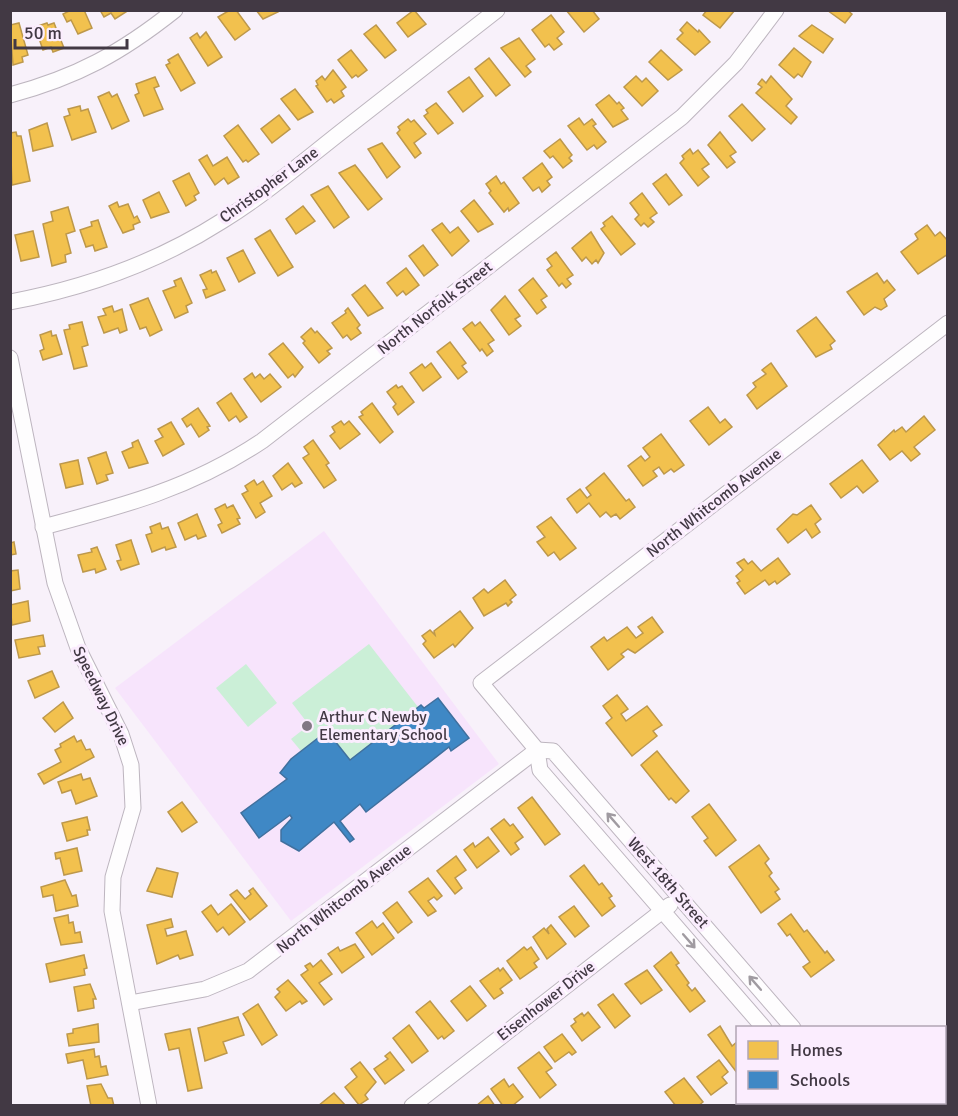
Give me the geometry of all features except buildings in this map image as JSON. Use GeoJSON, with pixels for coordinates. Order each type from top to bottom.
{"type":"FeatureCollection","features":[{"type":"Feature","properties":{"kind":"street"},"geometry":{"type":"LineString","coordinates":[[10,95],[54,82],[111,56],[175,10]]}},
{"type":"Feature","properties":{"kind":"street","name":"Christopher Lane"},"geometry":{"type":"LineString","coordinates":[[10,302],[62,291],[108,276],[166,252],[215,225],[267,190],[497,10]]}},
{"type":"Feature","properties":{"kind":"street","name":"North Norfolk Street"},"geometry":{"type":"LineString","coordinates":[[43,527],[159,495],[215,470],[262,441],[682,117],[736,63],[776,10]]}},
{"type":"Feature","properties":{"kind":"street","name":"North Whitcomb Avenue"},"geometry":{"type":"LineString","coordinates":[[481,683],[948,323]]}},
{"type":"Feature","properties":{"kind":"street","name":"Speedway Drive"},"geometry":{"type":"LineString","coordinates":[[10,358],[43,527],[65,616],[87,667],[121,734],[132,770],[132,814],[113,877],[112,911],[149,1106]]}},
{"type":"Feature","properties":{"kind":"street","name":"West 18th Street"},"geometry":{"type":"LineString","coordinates":[[481,683],[537,750],[540,770],[762,1026]]}},
{"type":"Feature","properties":{"kind":"street","name":"North Whitcomb Avenue"},"geometry":{"type":"LineString","coordinates":[[130,1003],[205,989],[254,967],[537,750]]}},
{"type":"Feature","properties":{"kind":"street","name":"West 18th Street"},"geometry":{"type":"LineString","coordinates":[[537,750],[553,751],[791,1026]]}},
{"type":"Feature","properties":{"kind":"street","name":"Eisenhower Drive"},"geometry":{"type":"LineString","coordinates":[[412,1106],[680,897]]}},
{"type":"Feature","properties":{"kind":"shaded area","name":"Arthur C Newby Elementary School"},"geometry":{"type":"Polygon","coordinates":[[[324,531],[499,764],[291,921],[115,688],[324,531]]]}},
{"type":"Feature","properties":{"kind":"green space"},"geometry":{"type":"Polygon","coordinates":[[[369,644],[418,707],[350,760],[327,731],[301,751],[291,739],[309,725],[292,703],[369,644]]]}},
{"type":"Feature","properties":{"kind":"green space"},"geometry":{"type":"Polygon","coordinates":[[[246,664],[277,703],[248,727],[216,688],[246,664]]]}},
{"type":"Feature","properties":{"kind":"place","name":"Arthur C Newby Elementary School"},"geometry":{"type":"Point","coordinates":[307,726]}}]}
